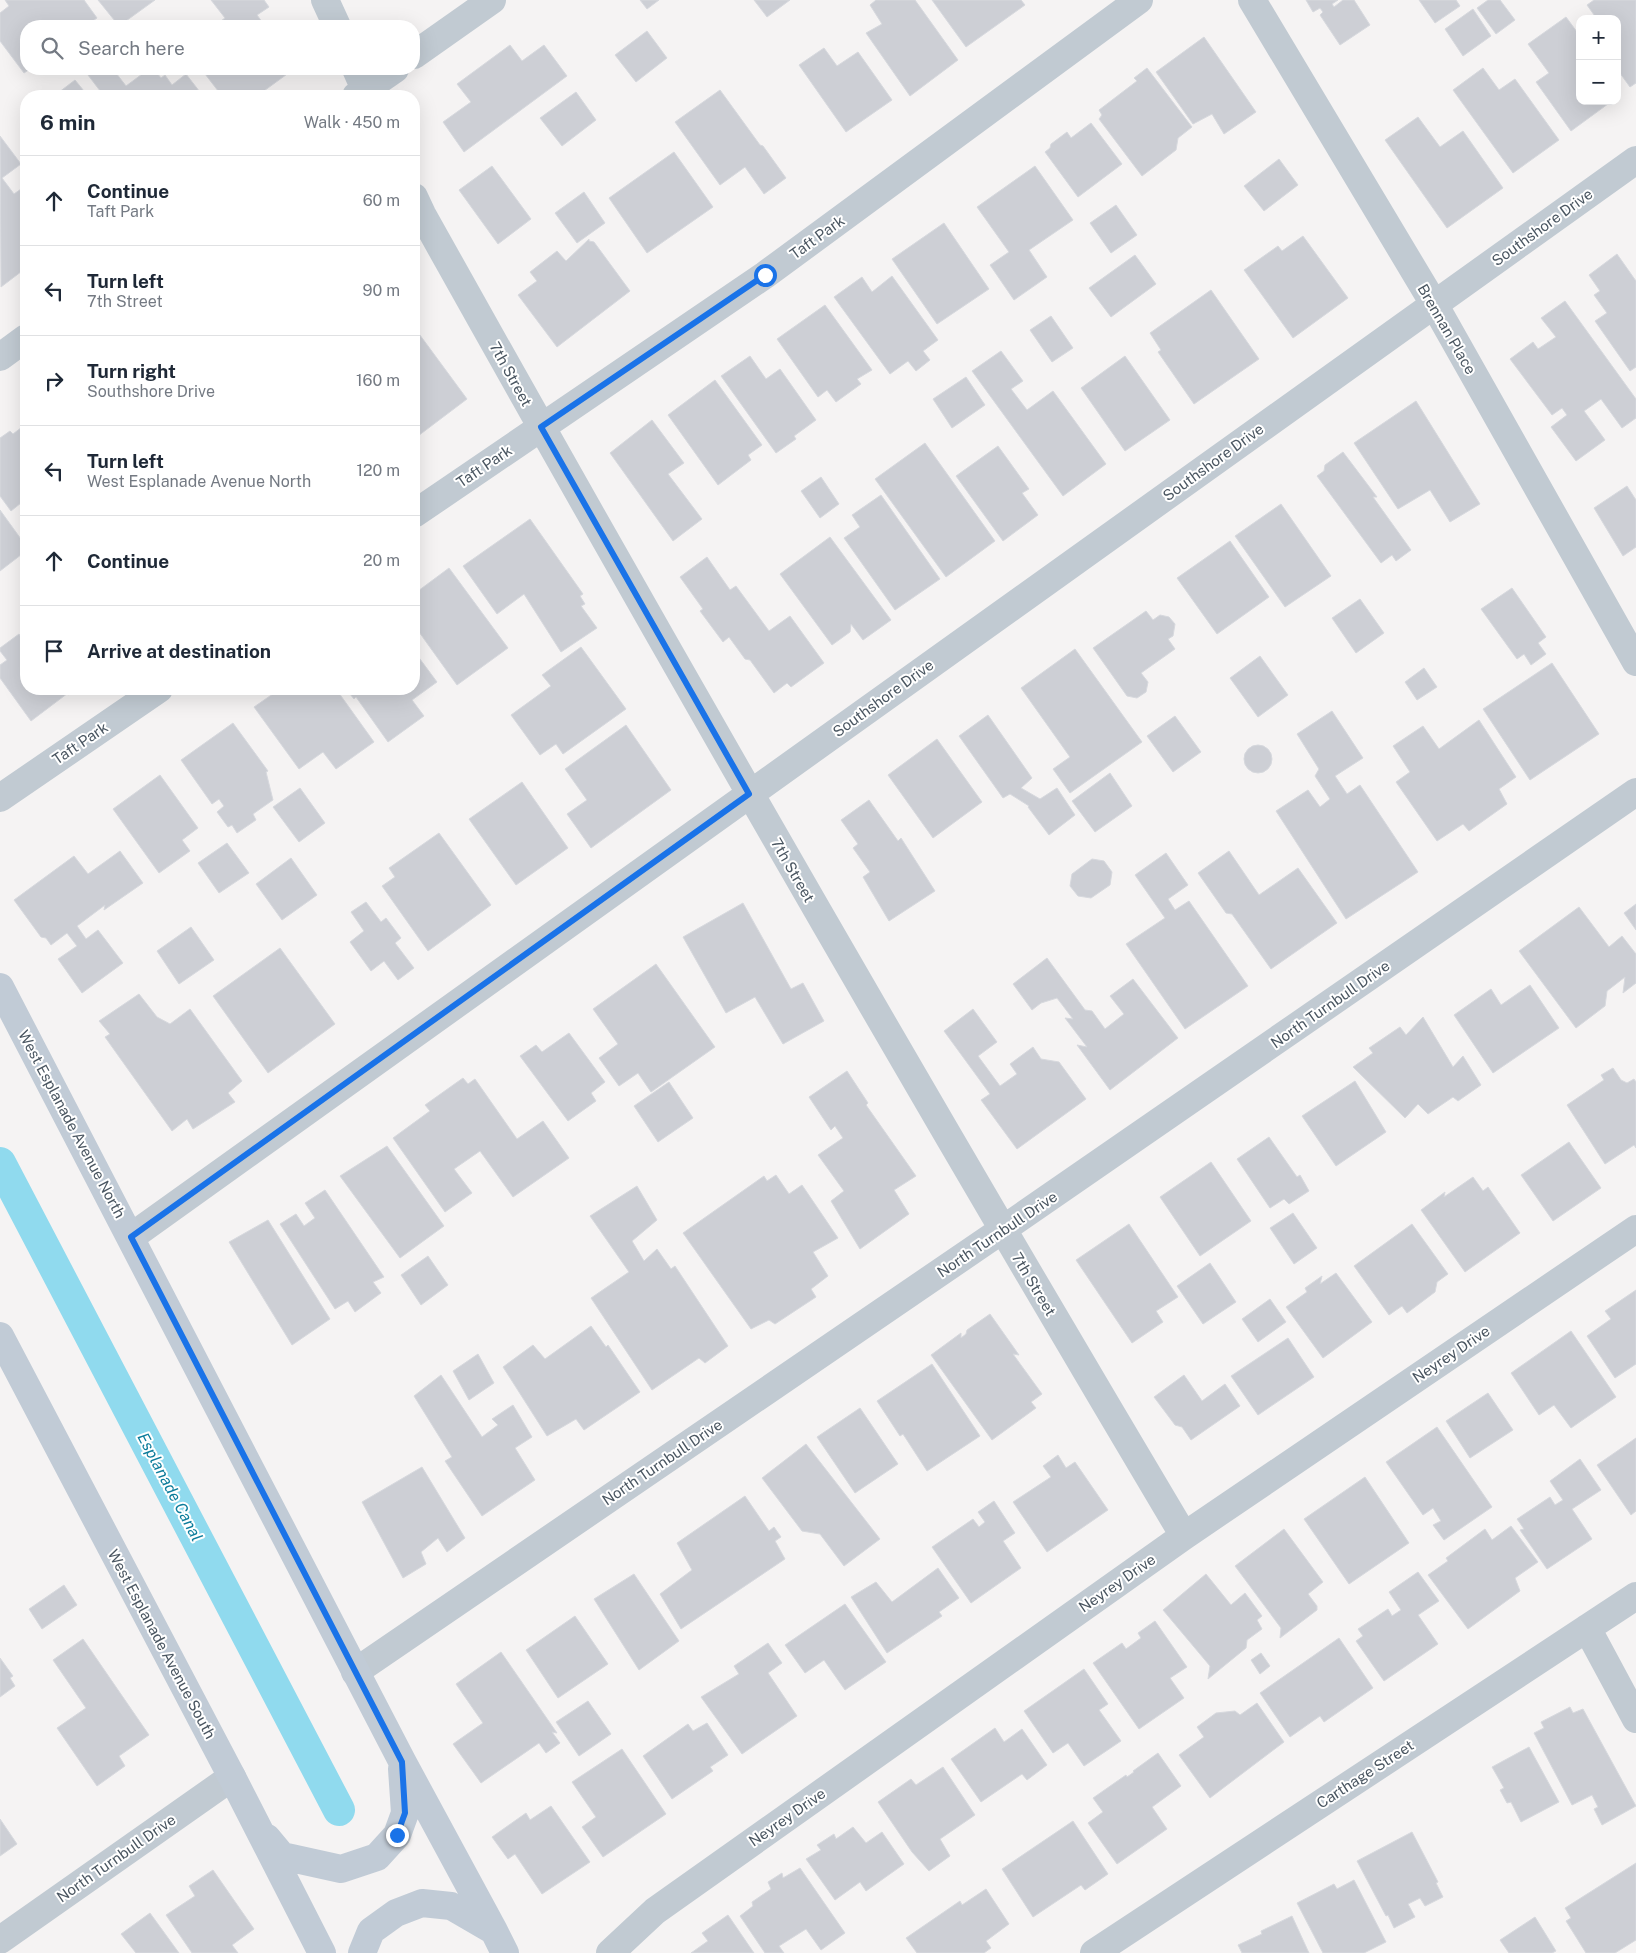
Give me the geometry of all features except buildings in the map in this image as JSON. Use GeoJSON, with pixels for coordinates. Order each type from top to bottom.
{"type":"FeatureCollection","features":[{"type":"Feature","properties":{"kind":"main road","name":"West Esplanade Avenue North"},"geometry":{"type":"LineString","coordinates":[[0,986],[355,1672],[499,1942]]}},
{"type":"Feature","properties":{"kind":"main road","name":"West Esplanade Avenue South"},"geometry":{"type":"LineString","coordinates":[[2,1345],[232,1777],[322,1953]]}},
{"type":"Feature","properties":{"kind":"main road"},"geometry":{"type":"LineString","coordinates":[[259,1829],[282,1856],[312,1864],[341,1869],[377,1857],[397,1835],[405,1813],[402,1762]]}},
{"type":"Feature","properties":{"kind":"main road"},"geometry":{"type":"LineString","coordinates":[[362,1953],[371,1931],[396,1912],[422,1903],[451,1906],[499,1942]]}},
{"type":"Feature","properties":{"kind":"street"},"geometry":{"type":"LineString","coordinates":[[325,0],[334,20]]}},
{"type":"Feature","properties":{"kind":"street"},"geometry":{"type":"LineString","coordinates":[[420,51],[492,0]]}},
{"type":"Feature","properties":{"kind":"street","name":"Taft Park"},"geometry":{"type":"LineString","coordinates":[[420,510],[765,275],[1139,0]]}},
{"type":"Feature","properties":{"kind":"street","name":"Brennan Place"},"geometry":{"type":"LineString","coordinates":[[1252,0],[1434,304],[1636,662]]}},
{"type":"Feature","properties":{"kind":"street"},"geometry":{"type":"LineString","coordinates":[[361,88],[384,75]]}},
{"type":"Feature","properties":{"kind":"street","name":"Southshore Drive"},"geometry":{"type":"LineString","coordinates":[[131,1237],[1636,160]]}},
{"type":"Feature","properties":{"kind":"street","name":"7th Street"},"geometry":{"type":"LineString","coordinates":[[420,210],[749,794],[1002,1230],[1184,1536]]}},
{"type":"Feature","properties":{"kind":"street"},"geometry":{"type":"LineString","coordinates":[[0,358],[20,343]]}},
{"type":"Feature","properties":{"kind":"street","name":"Taft Park"},"geometry":{"type":"LineString","coordinates":[[0,798],[150,695]]}},
{"type":"Feature","properties":{"kind":"street","name":"North Turnbull Drive"},"geometry":{"type":"LineString","coordinates":[[355,1672],[1002,1230],[1636,792]]}},
{"type":"Feature","properties":{"kind":"street","name":"Neyrey Drive"},"geometry":{"type":"LineString","coordinates":[[610,1953],[655,1910],[1184,1536],[1636,1229]]}},
{"type":"Feature","properties":{"kind":"street","name":"Carthage Street"},"geometry":{"type":"LineString","coordinates":[[1101,1951],[1636,1596]]}},
{"type":"Feature","properties":{"kind":"street"},"geometry":{"type":"LineString","coordinates":[[1587,1628],[1636,1718]]}},
{"type":"Feature","properties":{"kind":"street","name":"North Turnbull Drive"},"geometry":{"type":"LineString","coordinates":[[0,1940],[232,1777]]}},
{"type":"Feature","properties":{"kind":"waterway","name":"Esplanade Canal"},"geometry":{"type":"LineString","coordinates":[[0,1163],[339,1810]]}},
{"type":"Feature","properties":{"kind":"route"},"geometry":{"type":"LineString","coordinates":[[397,1835],[405,1813],[402,1762],[131,1237],[749,794],[541,427],[765,275]]}}]}
